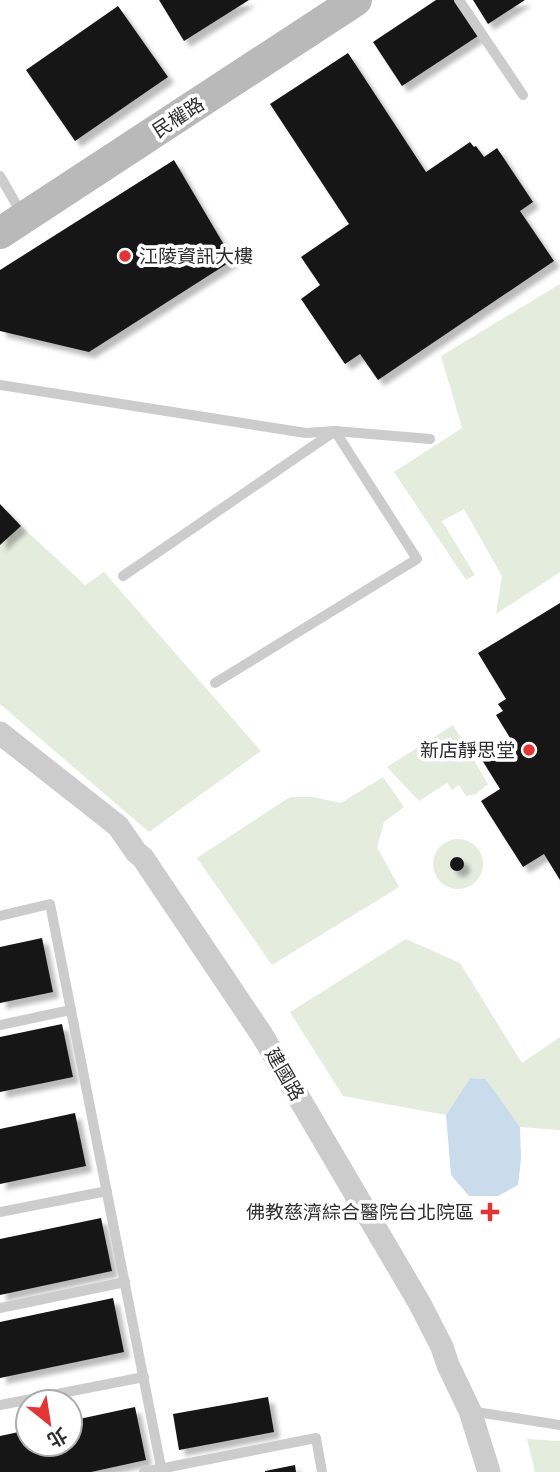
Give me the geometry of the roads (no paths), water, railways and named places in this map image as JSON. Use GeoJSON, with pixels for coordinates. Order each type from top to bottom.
{"type":"FeatureCollection","features":[{"type":"Feature","properties":{"kind":"street","name":"民權路"},"geometry":{"type":"LineString","coordinates":[[12,225],[342,4]]}},
{"type":"Feature","properties":{"kind":"street","name":"建國路"},"geometry":{"type":"LineString","coordinates":[[0,733],[118,826],[143,858],[269,1047],[442,1347],[470,1411],[489,1472]]}},
{"type":"Feature","properties":{"kind":"lane"},"geometry":{"type":"LineString","coordinates":[[459,0],[523,95]]}},
{"type":"Feature","properties":{"kind":"lane"},"geometry":{"type":"LineString","coordinates":[[0,176],[12,225]]}},
{"type":"Feature","properties":{"kind":"lane"},"geometry":{"type":"LineString","coordinates":[[0,384],[306,433],[335,430],[430,439]]}},
{"type":"Feature","properties":{"kind":"lane"},"geometry":{"type":"LineString","coordinates":[[123,576],[335,430]]}},
{"type":"Feature","properties":{"kind":"lane"},"geometry":{"type":"LineString","coordinates":[[215,683],[417,559],[335,430]]}},
{"type":"Feature","properties":{"kind":"lane"},"geometry":{"type":"LineString","coordinates":[[0,916],[50,904],[162,1470]]}},
{"type":"Feature","properties":{"kind":"lane"},"geometry":{"type":"LineString","coordinates":[[0,1025],[71,1010]]}},
{"type":"Feature","properties":{"kind":"lane"},"geometry":{"type":"LineString","coordinates":[[0,1212],[107,1191]]}},
{"type":"Feature","properties":{"kind":"lane"},"geometry":{"type":"LineString","coordinates":[[0,1308],[125,1282]]}},
{"type":"Feature","properties":{"kind":"lane"},"geometry":{"type":"LineString","coordinates":[[0,1405],[144,1377]]}},
{"type":"Feature","properties":{"kind":"lane"},"geometry":{"type":"LineString","coordinates":[[470,1411],[560,1425]]}},
{"type":"Feature","properties":{"kind":"lane"},"geometry":{"type":"LineString","coordinates":[[144,1472],[316,1438],[322,1472]]}},
{"type":"Feature","properties":{"kind":"water"},"geometry":{"type":"Polygon","coordinates":[[[470,1078],[486,1079],[520,1127],[521,1159],[518,1185],[498,1196],[469,1196],[451,1175],[446,1115],[470,1078]]]}},
{"type":"Feature","properties":{"kind":"place","name":"江陵資訊大樓"},"geometry":{"type":"Point","coordinates":[125,256]}},
{"type":"Feature","properties":{"kind":"place","name":"新店靜思堂"},"geometry":{"type":"Point","coordinates":[529,750]}},
{"type":"Feature","properties":{"kind":"place","name":"佛教慈濟綜合醫院台北院區"},"geometry":{"type":"Point","coordinates":[490,1212]}}]}
